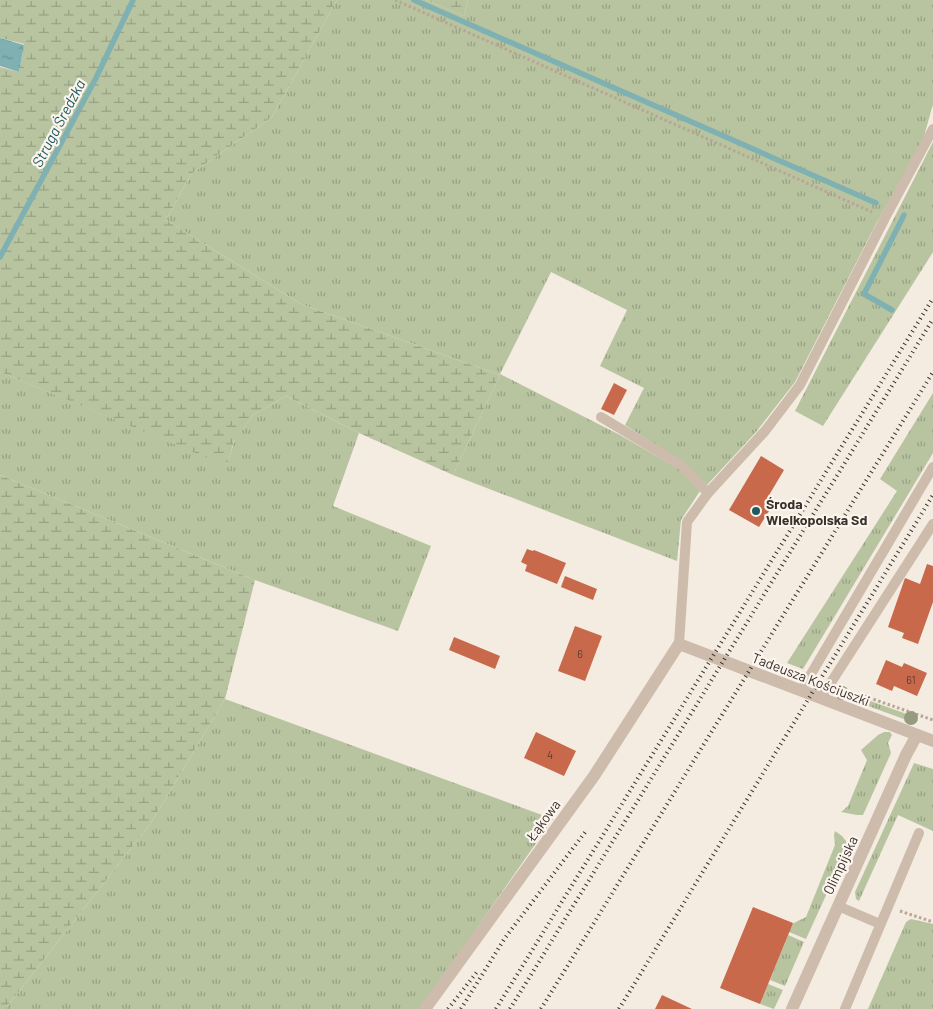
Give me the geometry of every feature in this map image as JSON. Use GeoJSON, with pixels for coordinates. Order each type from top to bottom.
{"type":"FeatureCollection","features":[{"type":"Feature","properties":{"kind":"street","name":"Tadeusza Kościuszki"},"geometry":{"type":"LineString","coordinates":[[679,644],[933,741]]}},
{"type":"Feature","properties":{"kind":"street","name":"Łąkowa"},"geometry":{"type":"LineString","coordinates":[[424,1009],[594,776],[679,644]]}},
{"type":"Feature","properties":{"kind":"street","name":"Olimpijska"},"geometry":{"type":"LineString","coordinates":[[792,1009],[906,755],[917,735]]}},
{"type":"Feature","properties":{"kind":"lane"},"geometry":{"type":"LineString","coordinates":[[679,644],[687,522],[708,493],[765,430],[800,384],[933,129]]}},
{"type":"Feature","properties":{"kind":"lane"},"geometry":{"type":"LineString","coordinates":[[601,417],[681,465],[708,493]]}},
{"type":"Feature","properties":{"kind":"lane"},"geometry":{"type":"LineString","coordinates":[[801,691],[933,467]]}},
{"type":"Feature","properties":{"kind":"lane"},"geometry":{"type":"LineString","coordinates":[[821,698],[933,524]]}},
{"type":"Feature","properties":{"kind":"lane"},"geometry":{"type":"LineString","coordinates":[[844,1009],[919,833]]}},
{"type":"Feature","properties":{"kind":"lane"},"geometry":{"type":"LineString","coordinates":[[838,906],[880,924]]}},
{"type":"Feature","properties":{"kind":"path"},"geometry":{"type":"LineString","coordinates":[[395,0],[885,218]]}},
{"type":"Feature","properties":{"kind":"path"},"geometry":{"type":"LineString","coordinates":[[858,694],[933,720]]}},
{"type":"Feature","properties":{"kind":"path"},"geometry":{"type":"LineString","coordinates":[[887,907],[933,922]]}},
{"type":"Feature","properties":{"kind":"green space"},"geometry":{"type":"Polygon","coordinates":[[[0,0],[337,0],[272,117],[191,174],[166,220],[301,304],[500,375],[453,475],[359,433],[286,396],[253,415],[234,441],[227,466],[0,372],[0,67],[19,72],[24,44],[0,38],[0,0]]]}},
{"type":"Feature","properties":{"kind":"green space"},"geometry":{"type":"Polygon","coordinates":[[[337,0],[426,0],[464,16],[468,0],[933,0],[933,104],[923,140],[876,224],[795,382],[756,432],[707,485],[684,463],[625,425],[644,388],[600,366],[627,310],[551,272],[500,374],[620,435],[679,469],[700,491],[681,520],[677,561],[453,475],[500,375],[301,304],[166,220],[191,174],[272,117],[337,0]]]}},
{"type":"Feature","properties":{"kind":"green space"},"geometry":{"type":"Polygon","coordinates":[[[426,0],[468,0],[464,16],[426,0]]]}},
{"type":"Feature","properties":{"kind":"green space"},"geometry":{"type":"Polygon","coordinates":[[[933,142],[933,252],[823,426],[795,411],[933,142]]]}},
{"type":"Feature","properties":{"kind":"green space"},"geometry":{"type":"Polygon","coordinates":[[[0,372],[227,465],[235,439],[253,415],[286,396],[359,433],[333,506],[431,546],[398,631],[255,580],[0,475],[0,372]]]}},
{"type":"Feature","properties":{"kind":"green space"},"geometry":{"type":"Polygon","coordinates":[[[933,393],[933,453],[803,669],[787,663],[897,491],[880,479],[933,393]]]}},
{"type":"Feature","properties":{"kind":"green space"},"geometry":{"type":"Polygon","coordinates":[[[0,475],[255,580],[225,699],[151,823],[5,1009],[0,1009],[0,475]]]}},
{"type":"Feature","properties":{"kind":"green space"},"geometry":{"type":"Polygon","coordinates":[[[837,689],[915,717],[912,722],[838,695],[837,689]]]}},
{"type":"Feature","properties":{"kind":"green space"},"geometry":{"type":"Polygon","coordinates":[[[225,699],[553,819],[420,1009],[5,1009],[151,823],[225,699]]]}},
{"type":"Feature","properties":{"kind":"green space"},"geometry":{"type":"Polygon","coordinates":[[[884,732],[890,732],[892,735],[888,743],[891,753],[863,815],[841,812],[848,806],[867,760],[861,750],[884,732]]]}},
{"type":"Feature","properties":{"kind":"green space"},"geometry":{"type":"Polygon","coordinates":[[[914,763],[933,769],[933,831],[898,815],[859,901],[856,899],[855,892],[914,763]]]}},
{"type":"Feature","properties":{"kind":"green space"},"geometry":{"type":"Polygon","coordinates":[[[835,831],[849,845],[806,939],[789,932],[792,924],[806,917],[835,845],[835,831]]]}},
{"type":"Feature","properties":{"kind":"green space"},"geometry":{"type":"Polygon","coordinates":[[[911,919],[933,924],[933,1009],[868,1009],[906,922],[911,919]]]}},
{"type":"Feature","properties":{"kind":"green space"},"geometry":{"type":"Polygon","coordinates":[[[788,935],[804,942],[785,986],[770,980],[788,935]]]}},
{"type":"Feature","properties":{"kind":"green space"},"geometry":{"type":"Polygon","coordinates":[[[768,984],[783,990],[774,1009],[760,1004],[768,984]]]}},
{"type":"Feature","properties":{"kind":"water"},"geometry":{"type":"Polygon","coordinates":[[[0,38],[24,45],[19,72],[0,66],[0,38]]]}},
{"type":"Feature","properties":{"kind":"building"},"geometry":{"type":"Polygon","coordinates":[[[614,383],[627,390],[614,415],[601,409],[614,383]]]}},
{"type":"Feature","properties":{"kind":"building"},"geometry":{"type":"Polygon","coordinates":[[[761,456],[784,470],[765,502],[772,506],[759,527],[729,510],[761,456]]]}},
{"type":"Feature","properties":{"kind":"building"},"geometry":{"type":"Polygon","coordinates":[[[527,549],[566,563],[557,584],[525,571],[527,565],[521,562],[527,549]]]}},
{"type":"Feature","properties":{"kind":"building"},"geometry":{"type":"Polygon","coordinates":[[[927,564],[933,566],[933,602],[918,644],[902,638],[904,633],[888,627],[905,578],[920,584],[927,564]]]}},
{"type":"Feature","properties":{"kind":"building"},"geometry":{"type":"Polygon","coordinates":[[[565,576],[597,589],[593,600],[561,587],[565,576]]]}},
{"type":"Feature","properties":{"kind":"building"},"geometry":{"type":"Polygon","coordinates":[[[575,626],[602,636],[585,681],[558,671],[575,626]]]}},
{"type":"Feature","properties":{"kind":"building"},"geometry":{"type":"Polygon","coordinates":[[[454,637],[500,656],[495,669],[449,650],[454,637]]]}},
{"type":"Feature","properties":{"kind":"building"},"geometry":{"type":"Polygon","coordinates":[[[886,660],[902,667],[904,663],[927,673],[917,696],[894,686],[892,691],[876,684],[886,660]]]}},
{"type":"Feature","properties":{"kind":"building"},"geometry":{"type":"Polygon","coordinates":[[[536,732],[576,751],[564,776],[524,758],[536,732]]]}},
{"type":"Feature","properties":{"kind":"building"},"geometry":{"type":"Polygon","coordinates":[[[753,907],[793,923],[760,1004],[720,988],[753,907]]]}},
{"type":"Feature","properties":{"kind":"building"},"geometry":{"type":"Polygon","coordinates":[[[662,995],[692,1009],[655,1009],[662,995]]]}},
{"type":"Feature","properties":{"kind":"waterway","name":"Struga Średzka"},"geometry":{"type":"LineString","coordinates":[[0,257],[96,78],[133,0]]}},
{"type":"Feature","properties":{"kind":"waterway"},"geometry":{"type":"LineString","coordinates":[[414,0],[876,203]]}},
{"type":"Feature","properties":{"kind":"waterway"},"geometry":{"type":"LineString","coordinates":[[892,310],[864,294],[904,215]]}},
{"type":"Feature","properties":{"kind":"railway"},"geometry":{"type":"LineString","coordinates":[[496,1009],[933,298]]}},
{"type":"Feature","properties":{"kind":"railway"},"geometry":{"type":"LineString","coordinates":[[510,1009],[933,319]]}},
{"type":"Feature","properties":{"kind":"railway"},"geometry":{"type":"LineString","coordinates":[[541,1009],[933,372]]}},
{"type":"Feature","properties":{"kind":"railway"},"geometry":{"type":"LineString","coordinates":[[619,1009],[933,495]]}},
{"type":"Feature","properties":{"kind":"railway"},"geometry":{"type":"LineString","coordinates":[[461,1009],[505,938],[586,831]]}},
{"type":"Feature","properties":{"kind":"railway"},"geometry":{"type":"LineString","coordinates":[[448,1009],[477,972]]}},
{"type":"Feature","properties":{"kind":"place","name":"Środa Wielkopolska Sd"},"geometry":{"type":"Point","coordinates":[756,511]}}]}
